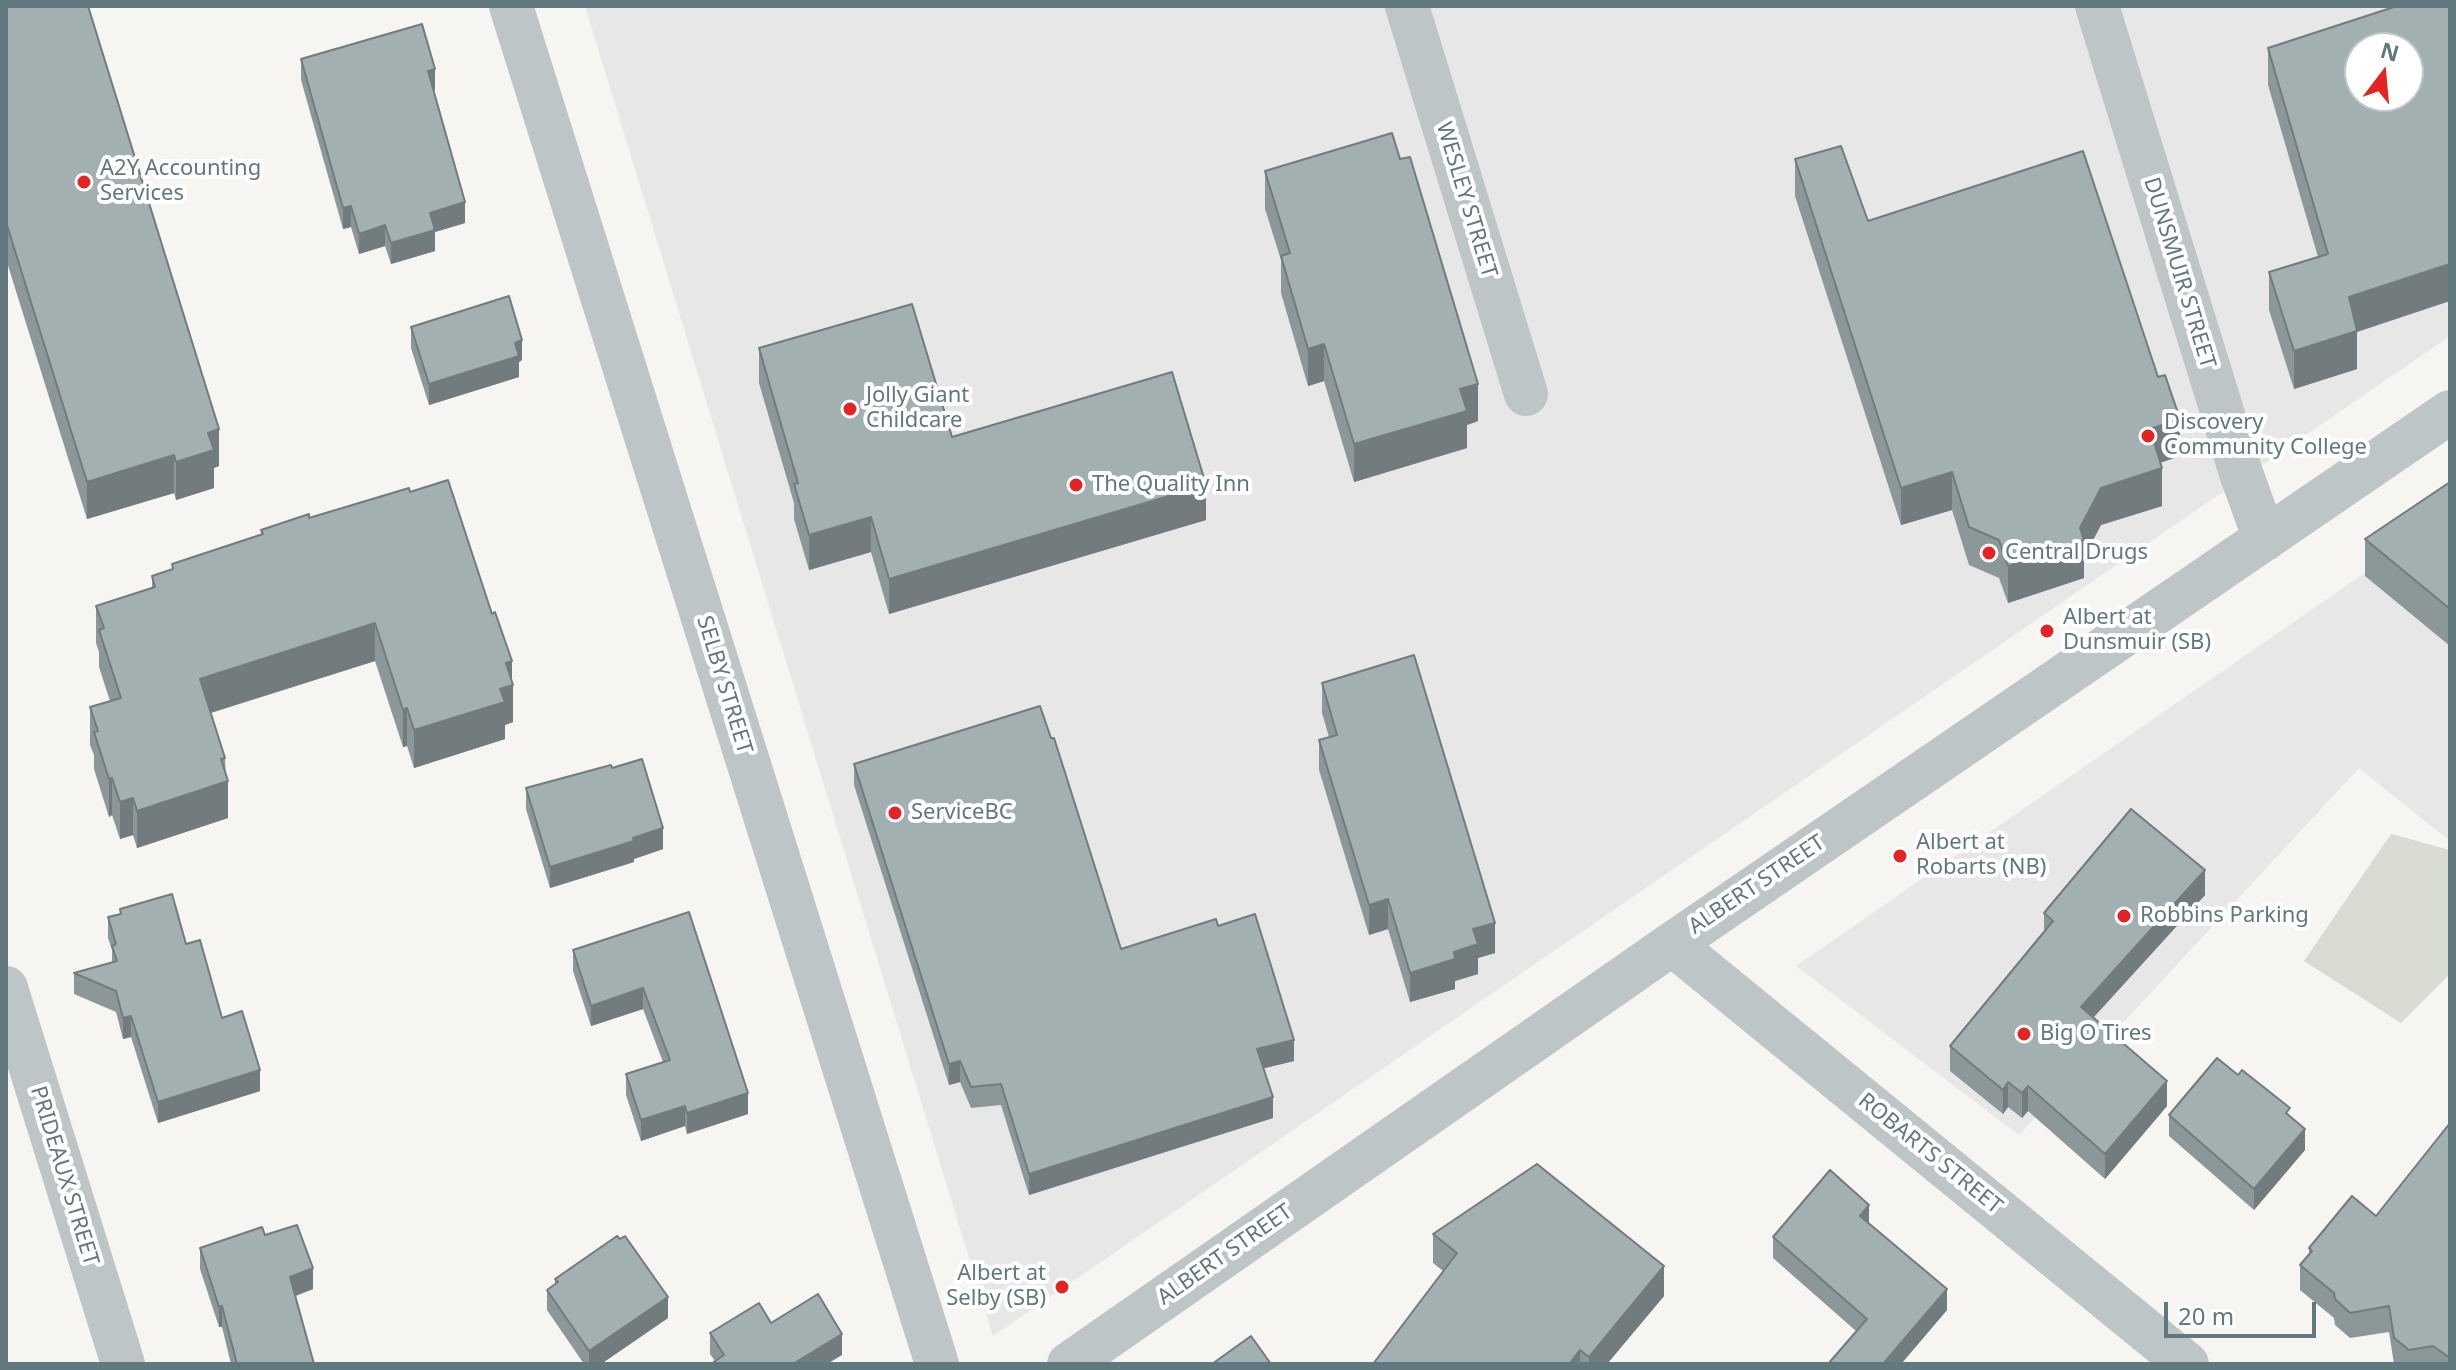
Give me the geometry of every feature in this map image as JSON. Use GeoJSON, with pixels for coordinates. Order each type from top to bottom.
{"type":"FeatureCollection","features":[{"type":"Feature","properties":{"kind":"street","name":"SELBY STREET"},"geometry":{"type":"LineString","coordinates":[[511,6],[937,1364]]}},
{"type":"Feature","properties":{"kind":"street","name":"WESLEY STREET"},"geometry":{"type":"LineString","coordinates":[[1407,6],[1526,394]]}},
{"type":"Feature","properties":{"kind":"street","name":"DUNSMUIR STREET"},"geometry":{"type":"LineString","coordinates":[[2097,6],[2241,473],[2265,539]]}},
{"type":"Feature","properties":{"kind":"street","name":"ALBERT STREET"},"geometry":{"type":"LineString","coordinates":[[1069,1364],[1672,944],[2450,412]]}},
{"type":"Feature","properties":{"kind":"street","name":"ROBARTS STREET"},"geometry":{"type":"LineString","coordinates":[[1672,944],[2187,1364]]}},
{"type":"Feature","properties":{"kind":"street","name":"PRIDEAUX STREET"},"geometry":{"type":"LineString","coordinates":[[6,988],[123,1364]]}},
{"type":"Feature","properties":{"kind":"shaded area"},"geometry":{"type":"Polygon","coordinates":[[[585,6],[2450,6],[2450,336],[993,1336],[585,6]]]}},
{"type":"Feature","properties":{"kind":"shaded area"},"geometry":{"type":"Polygon","coordinates":[[[2450,514],[2450,841],[2359,768],[2019,1135],[1796,966],[2450,514]]]}},
{"type":"Feature","properties":{"kind":"shaded area"},"geometry":{"type":"Polygon","coordinates":[[[2391,834],[2450,850],[2450,974],[2401,1023],[2304,961],[2391,834]]]}},
{"type":"Feature","properties":{"kind":"building"},"geometry":{"type":"Polygon","coordinates":[[[6,6],[88,6],[219,429],[208,433],[214,450],[176,462],[174,455],[87,482],[6,222],[6,6]]]}},
{"type":"Feature","properties":{"kind":"building"},"geometry":{"type":"Polygon","coordinates":[[[2397,6],[2450,6],[2450,264],[2349,297],[2357,331],[2294,351],[2269,272],[2328,254],[2268,48],[2397,6]]]}},
{"type":"Feature","properties":{"kind":"building"},"geometry":{"type":"Polygon","coordinates":[[[422,24],[435,69],[428,71],[465,202],[430,213],[435,230],[391,243],[385,225],[359,234],[351,206],[343,208],[301,59],[422,24]]]}},
{"type":"Feature","properties":{"kind":"building"},"geometry":{"type":"Polygon","coordinates":[[[1392,133],[1400,159],[1410,157],[1478,384],[1460,389],[1467,411],[1354,444],[1324,344],[1308,349],[1281,256],[1290,253],[1265,171],[1392,133]]]}},
{"type":"Feature","properties":{"kind":"building"},"geometry":{"type":"Polygon","coordinates":[[[1841,146],[1868,221],[2083,151],[2158,377],[2165,375],[2180,419],[2150,429],[2162,468],[2101,488],[2080,528],[2084,540],[2008,566],[1999,540],[1969,527],[1952,472],[1901,488],[1795,159],[1841,146]]]}},
{"type":"Feature","properties":{"kind":"building"},"geometry":{"type":"Polygon","coordinates":[[[509,296],[522,340],[515,343],[519,356],[429,384],[411,327],[509,296]]]}},
{"type":"Feature","properties":{"kind":"building"},"geometry":{"type":"Polygon","coordinates":[[[912,304],[952,437],[1172,372],[1206,485],[889,579],[871,517],[809,535],[794,484],[798,483],[759,348],[912,304]]]}},
{"type":"Feature","properties":{"kind":"building"},"geometry":{"type":"Polygon","coordinates":[[[448,480],[492,614],[495,612],[512,661],[506,663],[513,685],[500,689],[505,702],[414,730],[407,708],[403,710],[375,623],[200,679],[225,758],[221,759],[228,781],[137,811],[133,798],[120,802],[94,732],[98,731],[90,707],[121,698],[99,630],[104,628],[96,606],[155,587],[152,576],[173,569],[172,564],[263,534],[261,530],[309,514],[309,518],[409,488],[410,492],[448,480]]]}},
{"type":"Feature","properties":{"kind":"building"},"geometry":{"type":"Polygon","coordinates":[[[2450,482],[2450,609],[2365,539],[2450,482]]]}},
{"type":"Feature","properties":{"kind":"building"},"geometry":{"type":"Polygon","coordinates":[[[1414,655],[1495,923],[1473,929],[1478,944],[1454,952],[1455,959],[1410,973],[1388,899],[1369,905],[1319,740],[1337,735],[1322,683],[1414,655]]]}},
{"type":"Feature","properties":{"kind":"building"},"geometry":{"type":"Polygon","coordinates":[[[1040,706],[1051,738],[1054,738],[1121,949],[1216,919],[1218,926],[1255,914],[1294,1040],[1257,1049],[1273,1097],[1029,1174],[1001,1084],[971,1087],[960,1061],[949,1064],[854,764],[1040,706]]]}},
{"type":"Feature","properties":{"kind":"building"},"geometry":{"type":"Polygon","coordinates":[[[642,759],[663,828],[633,838],[634,841],[550,867],[526,788],[642,759]]]}},
{"type":"Feature","properties":{"kind":"building"},"geometry":{"type":"Polygon","coordinates":[[[2131,809],[2205,870],[2081,1007],[2167,1081],[2105,1154],[2028,1086],[2022,1093],[2008,1082],[2003,1090],[1950,1046],[2053,921],[2044,913],[2131,809]]]}},
{"type":"Feature","properties":{"kind":"building"},"geometry":{"type":"Polygon","coordinates":[[[172,894],[186,944],[200,940],[222,1018],[242,1011],[260,1070],[158,1102],[131,1016],[123,1018],[116,991],[74,973],[117,961],[112,946],[116,944],[108,917],[121,914],[120,909],[172,894]]]}},
{"type":"Feature","properties":{"kind":"building"},"geometry":{"type":"Polygon","coordinates":[[[689,912],[748,1093],[687,1113],[685,1106],[641,1120],[626,1074],[670,1060],[643,988],[591,1006],[573,950],[689,912]]]}},
{"type":"Feature","properties":{"kind":"building"},"geometry":{"type":"Polygon","coordinates":[[[2217,1058],[2238,1075],[2242,1070],[2290,1108],[2286,1113],[2305,1129],[2254,1189],[2169,1115],[2217,1058]]]}},
{"type":"Feature","properties":{"kind":"building"},"geometry":{"type":"Polygon","coordinates":[[[2450,1123],[2450,1358],[2433,1346],[2409,1350],[2394,1338],[2389,1306],[2350,1313],[2335,1299],[2334,1293],[2300,1265],[2312,1251],[2309,1248],[2352,1196],[2376,1216],[2450,1123]]]}},
{"type":"Feature","properties":{"kind":"building"},"geometry":{"type":"Polygon","coordinates":[[[1537,1164],[1664,1266],[1589,1357],[1580,1350],[1569,1364],[1373,1364],[1457,1253],[1433,1234],[1537,1164]]]}},
{"type":"Feature","properties":{"kind":"building"},"geometry":{"type":"Polygon","coordinates":[[[1830,1170],[1869,1205],[1860,1216],[1947,1289],[1883,1364],[1828,1364],[1867,1319],[1773,1237],[1830,1170]]]}},
{"type":"Feature","properties":{"kind":"building"},"geometry":{"type":"Polygon","coordinates":[[[297,1225],[313,1268],[290,1277],[314,1364],[237,1364],[222,1306],[219,1307],[200,1248],[262,1227],[265,1235],[297,1225]]]}},
{"type":"Feature","properties":{"kind":"building"},"geometry":{"type":"Polygon","coordinates":[[[617,1236],[620,1239],[625,1236],[668,1297],[589,1351],[547,1290],[558,1282],[555,1279],[617,1236]]]}},
{"type":"Feature","properties":{"kind":"building"},"geometry":{"type":"Polygon","coordinates":[[[818,1294],[842,1334],[793,1364],[711,1364],[724,1355],[710,1333],[759,1303],[771,1323],[818,1294]]]}},
{"type":"Feature","properties":{"kind":"building"},"geometry":{"type":"Polygon","coordinates":[[[1251,1336],[1271,1364],[1212,1364],[1251,1336]]]}},
{"type":"Feature","properties":{"kind":"place","name":"A2Y Accounting Services"},"geometry":{"type":"Point","coordinates":[84,182]}},
{"type":"Feature","properties":{"kind":"place","name":"Jolly Giant Childcare"},"geometry":{"type":"Point","coordinates":[850,409]}},
{"type":"Feature","properties":{"kind":"place","name":"Discovery Community College"},"geometry":{"type":"Point","coordinates":[2148,436]}},
{"type":"Feature","properties":{"kind":"place","name":"The Quality Inn"},"geometry":{"type":"Point","coordinates":[1076,485]}},
{"type":"Feature","properties":{"kind":"place","name":"Central Drugs"},"geometry":{"type":"Point","coordinates":[1989,553]}},
{"type":"Feature","properties":{"kind":"place","name":"Albert at Dunsmuir (SB)"},"geometry":{"type":"Point","coordinates":[2047,631]}},
{"type":"Feature","properties":{"kind":"place","name":"ServiceBC"},"geometry":{"type":"Point","coordinates":[895,813]}},
{"type":"Feature","properties":{"kind":"place","name":"Albert at Robarts (NB)"},"geometry":{"type":"Point","coordinates":[1900,856]}},
{"type":"Feature","properties":{"kind":"place","name":"Robbins Parking"},"geometry":{"type":"Point","coordinates":[2124,916]}},
{"type":"Feature","properties":{"kind":"place","name":"Big O Tires"},"geometry":{"type":"Point","coordinates":[2024,1034]}},
{"type":"Feature","properties":{"kind":"place","name":"Albert at Selby (SB)"},"geometry":{"type":"Point","coordinates":[1062,1287]}}]}
